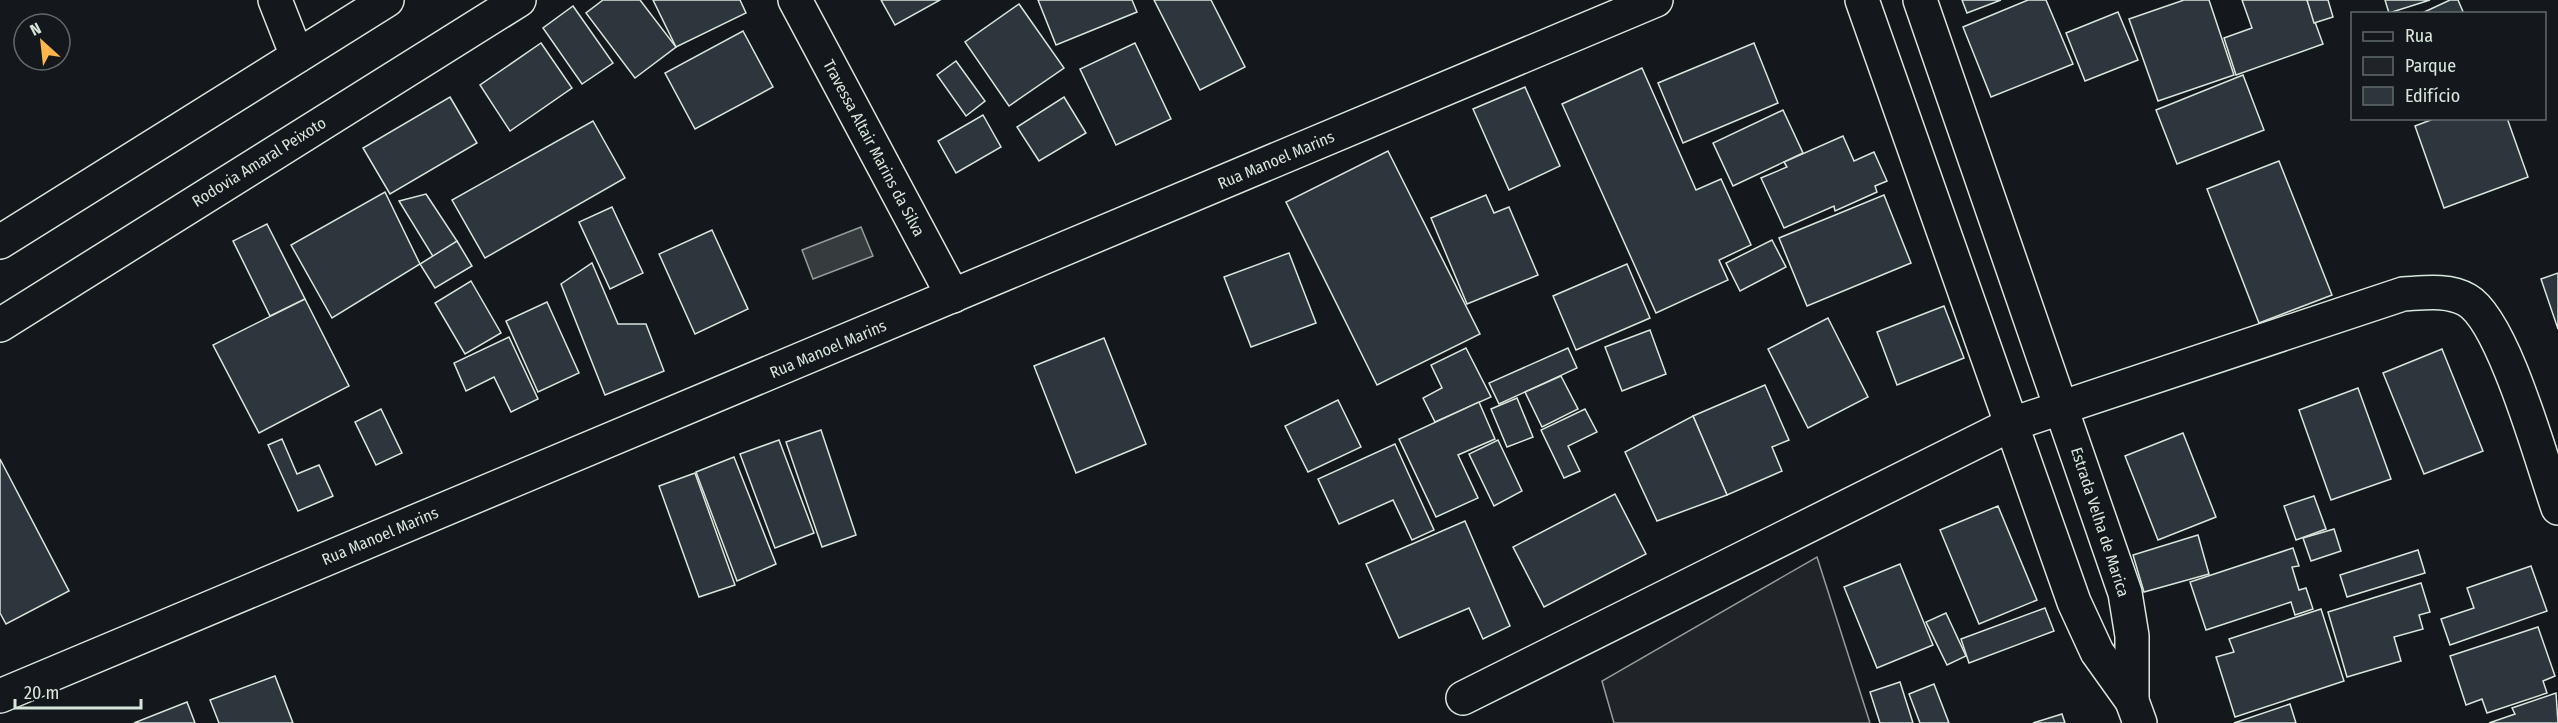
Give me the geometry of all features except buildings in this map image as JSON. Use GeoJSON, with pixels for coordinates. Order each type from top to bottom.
{"type":"FeatureCollection","features":[{"type":"Feature","properties":{"kind":"main road"},"geometry":{"type":"LineString","coordinates":[[275,0],[297,56]]}},
{"type":"Feature","properties":{"kind":"main road"},"geometry":{"type":"LineString","coordinates":[[0,242],[387,0]]}},
{"type":"Feature","properties":{"kind":"main road","name":"Rodovia Amaral Peixoto"},"geometry":{"type":"LineString","coordinates":[[0,325],[519,0]]}},
{"type":"Feature","properties":{"kind":"main road","name":"Travessa Altair Marins da Silva"},"geometry":{"type":"LineString","coordinates":[[795,0],[953,296]]}},
{"type":"Feature","properties":{"kind":"main road","name":"Rua Manoel Marins"},"geometry":{"type":"LineString","coordinates":[[0,696],[1656,0]]}},
{"type":"Feature","properties":{"kind":"main road","name":"Estrada Velha de Marica"},"geometry":{"type":"LineString","coordinates":[[1862,0],[2074,602],[2097,652],[2136,712]]}},
{"type":"Feature","properties":{"kind":"main road","name":"Estrada Velha de Marica"},"geometry":{"type":"LineString","coordinates":[[1920,0],[2063,406],[2125,593],[2132,636],[2136,712]]}},
{"type":"Feature","properties":{"kind":"main road"},"geometry":{"type":"LineString","coordinates":[[1463,698],[2012,424],[2403,294],[2436,292],[2466,299],[2485,316],[2501,343],[2558,508]]}},
{"type":"Feature","properties":{"kind":"green space"},"geometry":{"type":"Polygon","coordinates":[[[1817,557],[1870,723],[1614,723],[1602,681],[1817,557]]]}},
{"type":"Feature","properties":{"kind":"shaded area"},"geometry":{"type":"Polygon","coordinates":[[[861,227],[873,256],[813,279],[802,250],[861,227]]]}}]}
